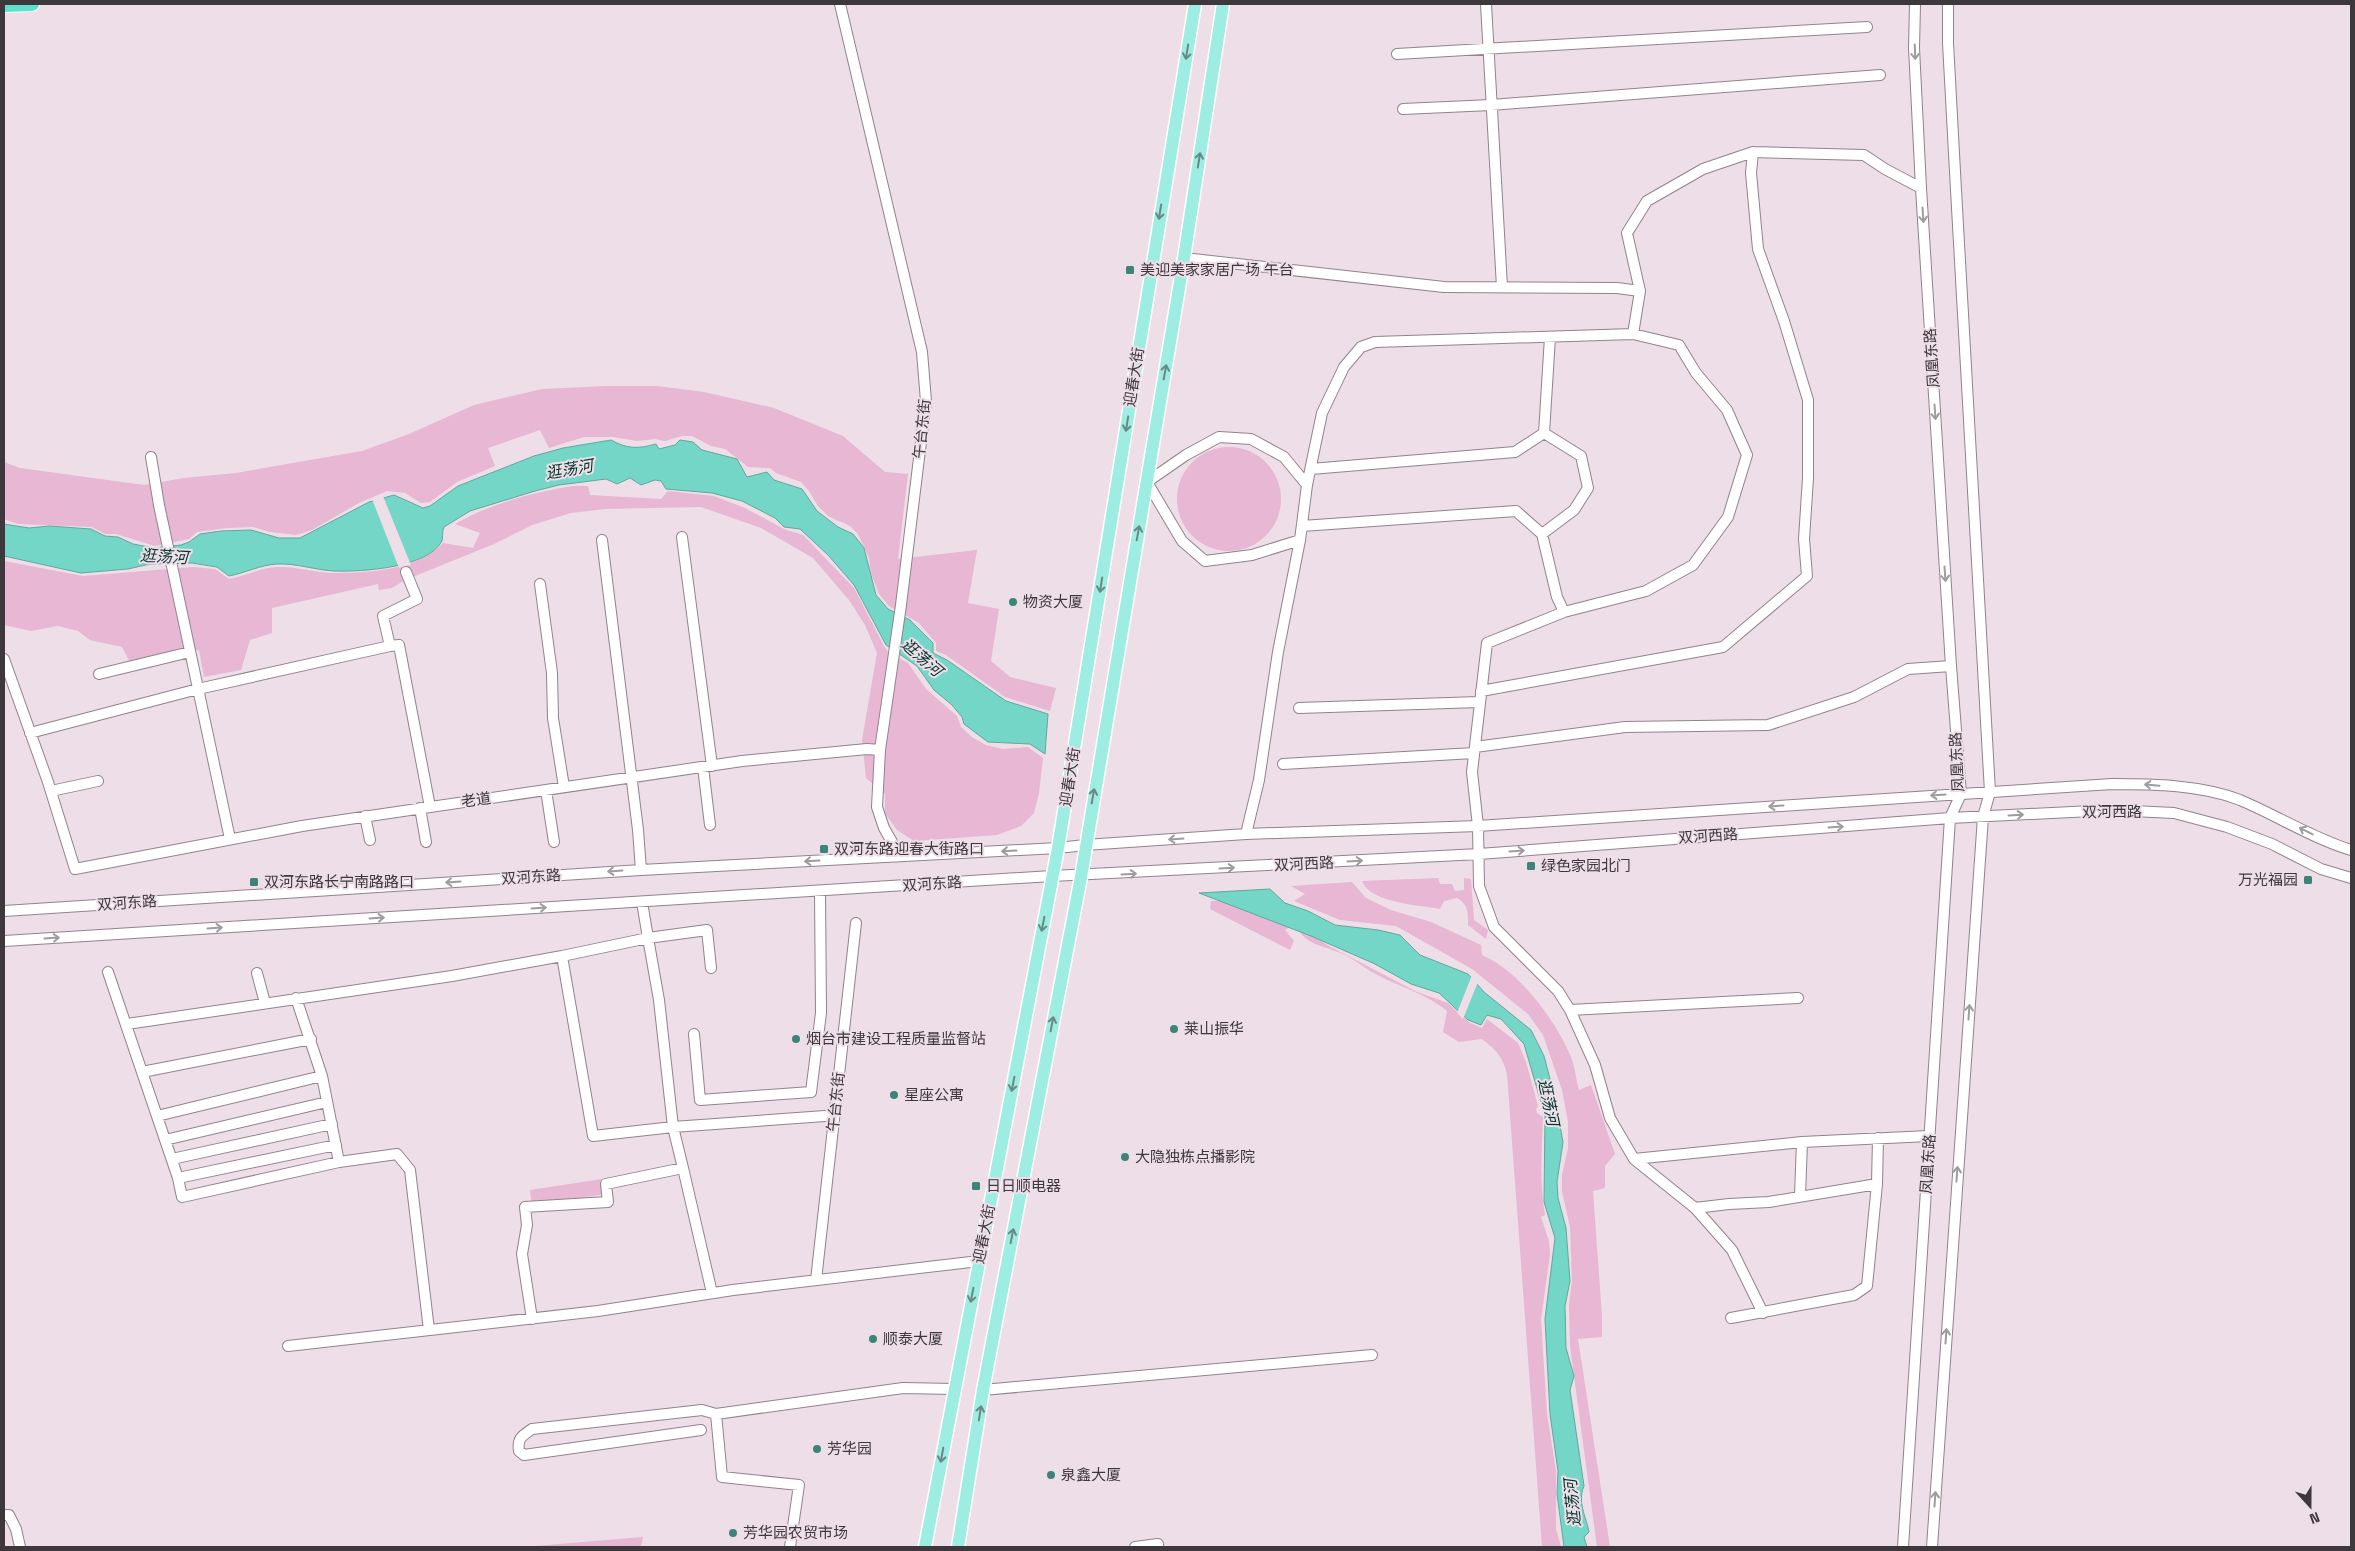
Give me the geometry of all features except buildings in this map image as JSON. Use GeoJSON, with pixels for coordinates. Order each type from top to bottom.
{"type":"FeatureCollection","features":[{"type":"Feature","properties":{"kind":"highway"},"geometry":{"type":"LineString","coordinates":[[4,5],[32,4]]}},
{"type":"Feature","properties":{"kind":"main road","name":"迎春大街"},"geometry":{"type":"LineString","coordinates":[[925,1547],[1058,848],[1195,4]]}},
{"type":"Feature","properties":{"kind":"main road","name":"迎春大街"},"geometry":{"type":"LineString","coordinates":[[958,1547],[983,1390],[1080,876],[1184,258],[1223,4]]}},
{"type":"Feature","properties":{"kind":"street","name":"午台东街"},"geometry":{"type":"LineString","coordinates":[[840,4],[922,352],[926,401],[901,606],[880,750],[877,807],[884,828],[892,842],[896,857]]}},
{"type":"Feature","properties":{"kind":"street"},"geometry":{"type":"LineString","coordinates":[[1486,4],[1502,287]]}},
{"type":"Feature","properties":{"kind":"street","name":"凤凰东路"},"geometry":{"type":"LineString","coordinates":[[1903,1547],[1950,818],[1961,794],[1951,666],[1921,188],[1914,48],[1915,4]]}},
{"type":"Feature","properties":{"kind":"street","name":"凤凰东路"},"geometry":{"type":"LineString","coordinates":[[1932,1547],[1983,817],[1990,792],[1948,43],[1948,4]]}},
{"type":"Feature","properties":{"kind":"street"},"geometry":{"type":"LineString","coordinates":[[1397,54],[1867,27]]}},
{"type":"Feature","properties":{"kind":"street"},"geometry":{"type":"LineString","coordinates":[[1403,109],[1491,105],[1880,75]]}},
{"type":"Feature","properties":{"kind":"street"},"geometry":{"type":"LineString","coordinates":[[1481,691],[1723,647],[1807,576],[1804,539],[1808,478],[1808,400],[1784,321],[1758,249],[1751,173],[1753,152]]}},
{"type":"Feature","properties":{"kind":"street"},"geometry":{"type":"LineString","coordinates":[[1633,334],[1640,290],[1627,233],[1647,201],[1703,170],[1753,152],[1864,155],[1885,169],[1921,188]]}},
{"type":"Feature","properties":{"kind":"street"},"geometry":{"type":"LineString","coordinates":[[1184,258],[1444,286],[1617,288],[1640,290]]}},
{"type":"Feature","properties":{"kind":"street"},"geometry":{"type":"LineString","coordinates":[[1246,834],[1259,780],[1278,652],[1300,540],[1307,485],[1322,413],[1344,367],[1361,347],[1375,342],[1633,334],[1679,346],[1696,373],[1727,410],[1747,455],[1728,517],[1693,565],[1646,590],[1564,612],[1487,643],[1472,772],[1478,826],[1479,886],[1494,927],[1552,985],[1570,1010],[1595,1065],[1610,1118],[1634,1159],[1695,1208],[1732,1250],[1763,1314]]}},
{"type":"Feature","properties":{"kind":"street"},"geometry":{"type":"LineString","coordinates":[[1544,433],[1550,337]]}},
{"type":"Feature","properties":{"kind":"street"},"geometry":{"type":"LineString","coordinates":[[1311,469],[1515,452],[1544,433]]}},
{"type":"Feature","properties":{"kind":"street"},"geometry":{"type":"LineString","coordinates":[[1542,534],[1574,510],[1588,488],[1581,456],[1544,433]]}},
{"type":"Feature","properties":{"kind":"street"},"geometry":{"type":"LineString","coordinates":[[1300,540],[1252,555],[1205,562],[1182,542],[1146,482],[1186,455],[1219,436],[1251,439],[1284,456],[1307,485]]}},
{"type":"Feature","properties":{"kind":"street"},"geometry":{"type":"LineString","coordinates":[[151,457],[162,520],[230,839]]}},
{"type":"Feature","properties":{"kind":"street"},"geometry":{"type":"LineString","coordinates":[[1302,526],[1516,511],[1542,534],[1557,597],[1564,612]]}},
{"type":"Feature","properties":{"kind":"street"},"geometry":{"type":"LineString","coordinates":[[682,537],[708,766],[710,825]]}},
{"type":"Feature","properties":{"kind":"street"},"geometry":{"type":"LineString","coordinates":[[602,540],[630,778],[638,830],[640,870]]}},
{"type":"Feature","properties":{"kind":"street"},"geometry":{"type":"LineString","coordinates":[[390,646],[383,616],[417,599],[406,572]]}},
{"type":"Feature","properties":{"kind":"street"},"geometry":{"type":"LineString","coordinates":[[540,584],[552,673],[553,718],[564,787]]}},
{"type":"Feature","properties":{"kind":"street"},"geometry":{"type":"LineString","coordinates":[[30,732],[198,690],[400,645],[425,808],[426,842]]}},
{"type":"Feature","properties":{"kind":"street"},"geometry":{"type":"LineString","coordinates":[[99,674],[190,652]]}},
{"type":"Feature","properties":{"kind":"street"},"geometry":{"type":"LineString","coordinates":[[4,659],[51,791],[98,781]]}},
{"type":"Feature","properties":{"kind":"street"},"geometry":{"type":"LineString","coordinates":[[1283,764],[1474,750],[1625,727],[1768,724],[1854,697],[1908,669],[1951,666]]}},
{"type":"Feature","properties":{"kind":"street"},"geometry":{"type":"LineString","coordinates":[[1299,708],[1479,702]]}},
{"type":"Feature","properties":{"kind":"street","name":"老道"},"geometry":{"type":"LineString","coordinates":[[51,791],[75,869],[230,839],[365,816],[708,766],[867,749],[880,750]]}},
{"type":"Feature","properties":{"kind":"street","name":"双河西路"},"geometry":{"type":"LineString","coordinates":[[1058,848],[1246,834],[1478,826],[2112,784],[2146,784],[2191,788],[2238,800],[2331,844],[2351,850]]}},
{"type":"Feature","properties":{"kind":"street"},"geometry":{"type":"LineString","coordinates":[[546,790],[554,842]]}},
{"type":"Feature","properties":{"kind":"street","name":"双河西路"},"geometry":{"type":"LineString","coordinates":[[1052,876],[1478,854],[1950,818],[2112,810],[2174,813],[2227,827],[2272,844],[2321,869],[2351,878]]}},
{"type":"Feature","properties":{"kind":"street"},"geometry":{"type":"LineString","coordinates":[[365,816],[370,840]]}},
{"type":"Feature","properties":{"kind":"street","name":"双河东路"},"geometry":{"type":"LineString","coordinates":[[4,911],[640,870],[1058,848]]}},
{"type":"Feature","properties":{"kind":"street","name":"双河东路"},"geometry":{"type":"LineString","coordinates":[[4,941],[820,892],[1052,876]]}},
{"type":"Feature","properties":{"kind":"street"},"geometry":{"type":"LineString","coordinates":[[694,1034],[700,1100],[811,1092],[821,1013],[820,892]]}},
{"type":"Feature","properties":{"kind":"street"},"geometry":{"type":"LineString","coordinates":[[642,902],[659,1000],[673,1127],[712,1293]]}},
{"type":"Feature","properties":{"kind":"street","name":"午台东街"},"geometry":{"type":"LineString","coordinates":[[816,1280],[856,923]]}},
{"type":"Feature","properties":{"kind":"street"},"geometry":{"type":"LineString","coordinates":[[127,1024],[452,976],[648,938],[707,930],[711,968]]}},
{"type":"Feature","properties":{"kind":"street"},"geometry":{"type":"LineString","coordinates":[[562,956],[593,1136],[673,1127],[825,1116]]}},
{"type":"Feature","properties":{"kind":"street"},"geometry":{"type":"LineString","coordinates":[[108,972],[172,1159],[182,1197],[340,1162],[397,1154],[410,1170],[429,1330]]}},
{"type":"Feature","properties":{"kind":"street"},"geometry":{"type":"LineString","coordinates":[[257,973],[265,1003]]}},
{"type":"Feature","properties":{"kind":"street"},"geometry":{"type":"LineString","coordinates":[[296,998],[322,1076],[340,1162]]}},
{"type":"Feature","properties":{"kind":"street"},"geometry":{"type":"LineString","coordinates":[[1570,1010],[1798,998]]}},
{"type":"Feature","properties":{"kind":"street"},"geometry":{"type":"LineString","coordinates":[[142,1072],[311,1039]]}},
{"type":"Feature","properties":{"kind":"street"},"geometry":{"type":"LineString","coordinates":[[157,1116],[322,1076]]}},
{"type":"Feature","properties":{"kind":"street"},"geometry":{"type":"LineString","coordinates":[[165,1140],[327,1102]]}},
{"type":"Feature","properties":{"kind":"street"},"geometry":{"type":"LineString","coordinates":[[172,1159],[332,1124]]}},
{"type":"Feature","properties":{"kind":"street"},"geometry":{"type":"LineString","coordinates":[[1634,1159],[1802,1142],[1929,1136]]}},
{"type":"Feature","properties":{"kind":"street"},"geometry":{"type":"LineString","coordinates":[[1731,1318],[1763,1314],[1854,1295],[1867,1286],[1877,1184],[1878,1138]]}},
{"type":"Feature","properties":{"kind":"street"},"geometry":{"type":"LineString","coordinates":[[1800,1196],[1802,1142]]}},
{"type":"Feature","properties":{"kind":"street"},"geometry":{"type":"LineString","coordinates":[[178,1178],[336,1145]]}},
{"type":"Feature","properties":{"kind":"street"},"geometry":{"type":"LineString","coordinates":[[532,1319],[522,1254],[527,1225],[525,1207],[608,1202],[606,1184],[683,1168]]}},
{"type":"Feature","properties":{"kind":"street"},"geometry":{"type":"LineString","coordinates":[[1695,1208],[1769,1202],[1877,1184]]}},
{"type":"Feature","properties":{"kind":"street"},"geometry":{"type":"LineString","coordinates":[[288,1346],[598,1311],[712,1293],[979,1260]]}},
{"type":"Feature","properties":{"kind":"street"},"geometry":{"type":"LineString","coordinates":[[983,1390],[1372,1355]]}},
{"type":"Feature","properties":{"kind":"street"},"geometry":{"type":"LineString","coordinates":[[701,1430],[524,1455],[519,1451],[518,1443],[519,1438],[532,1429],[702,1410],[716,1414],[903,1388],[954,1389]]}},
{"type":"Feature","properties":{"kind":"street"},"geometry":{"type":"LineString","coordinates":[[716,1414],[722,1477],[799,1485],[790,1547]]}},
{"type":"Feature","properties":{"kind":"street"},"geometry":{"type":"LineString","coordinates":[[4,1515],[9,1515],[16,1529],[20,1547]]}},
{"type":"Feature","properties":{"kind":"street"},"geometry":{"type":"LineString","coordinates":[[1135,1547],[1158,1544],[1158,1547]]}},
{"type":"Feature","properties":{"kind":"shaded area"},"geometry":{"type":"Polygon","coordinates":[[[657,386],[704,392],[774,408],[843,436],[885,472],[908,474],[898,559],[977,550],[968,603],[999,609],[991,661],[1010,677],[1056,688],[1050,711],[1005,697],[946,655],[936,651],[936,643],[919,623],[889,606],[879,594],[871,573],[869,558],[858,534],[850,526],[828,516],[818,506],[801,482],[776,473],[770,468],[748,467],[725,449],[711,446],[692,436],[682,436],[665,441],[655,439],[637,441],[613,437],[584,437],[549,448],[540,430],[488,448],[495,466],[457,482],[430,502],[421,503],[405,493],[387,491],[359,503],[312,530],[296,535],[270,532],[253,527],[227,528],[197,532],[189,539],[155,546],[116,534],[105,534],[92,527],[18,524],[4,519],[4,462],[20,468],[144,485],[184,478],[236,473],[362,451],[409,434],[474,405],[542,389],[657,386]]]}},
{"type":"Feature","properties":{"kind":"shaded area"},"geometry":{"type":"Polygon","coordinates":[[[1229,447],[1249,451],[1266,462],[1277,479],[1281,499],[1277,519],[1266,536],[1249,547],[1229,551],[1209,547],[1192,536],[1181,519],[1177,499],[1181,479],[1192,462],[1209,451],[1229,447]]]}},
{"type":"Feature","properties":{"kind":"shaded area"},"geometry":{"type":"Polygon","coordinates":[[[573,486],[588,486],[590,495],[661,499],[668,491],[714,496],[745,508],[786,530],[803,535],[854,588],[888,652],[908,663],[926,689],[957,716],[961,727],[973,738],[986,745],[1002,749],[1028,747],[1043,758],[1039,793],[1034,813],[1021,826],[997,835],[914,841],[897,830],[885,813],[885,794],[866,778],[862,740],[877,653],[865,625],[849,600],[813,558],[761,528],[701,507],[605,509],[571,513],[532,525],[494,544],[405,580],[392,588],[379,590],[378,584],[272,608],[272,633],[250,640],[241,670],[204,677],[199,650],[131,664],[122,647],[90,640],[78,631],[58,626],[31,631],[4,625],[4,561],[83,576],[193,567],[215,569],[229,579],[277,567],[331,573],[375,571],[406,565],[420,560],[443,543],[473,548],[480,533],[455,524],[483,510],[512,500],[573,486]]]}},
{"type":"Feature","properties":{"kind":"shaded area"},"geometry":{"type":"Polygon","coordinates":[[[1438,878],[1440,884],[1452,884],[1455,891],[1464,890],[1464,878],[1471,879],[1474,920],[1488,930],[1486,939],[1468,925],[1466,907],[1457,898],[1444,901],[1440,909],[1396,902],[1375,894],[1362,881],[1438,878]]]}},
{"type":"Feature","properties":{"kind":"shaded area"},"geometry":{"type":"Polygon","coordinates":[[[1352,882],[1366,898],[1391,910],[1431,922],[1481,945],[1482,955],[1496,962],[1509,972],[1546,1012],[1571,1057],[1579,1090],[1591,1085],[1615,1154],[1605,1166],[1605,1188],[1593,1191],[1602,1337],[1578,1339],[1610,1547],[1597,1547],[1570,1346],[1569,1305],[1572,1280],[1570,1227],[1562,1191],[1562,1175],[1568,1148],[1568,1122],[1562,1090],[1543,1035],[1528,1014],[1472,969],[1396,926],[1340,920],[1294,901],[1305,894],[1291,886],[1352,882]]]}},
{"type":"Feature","properties":{"kind":"shaded area"},"geometry":{"type":"Polygon","coordinates":[[[1211,901],[1230,901],[1294,921],[1327,945],[1417,992],[1448,1003],[1470,1023],[1482,1028],[1487,1019],[1518,1043],[1526,1062],[1538,1106],[1536,1109],[1537,1113],[1543,1117],[1541,1179],[1545,1215],[1541,1217],[1549,1241],[1550,1254],[1541,1319],[1547,1414],[1556,1471],[1556,1529],[1561,1547],[1542,1547],[1507,1074],[1501,1058],[1482,1039],[1459,1042],[1443,1032],[1447,1011],[1430,999],[1381,977],[1345,955],[1313,943],[1302,935],[1299,930],[1291,926],[1285,930],[1294,941],[1290,950],[1210,909],[1211,901]]]}},
{"type":"Feature","properties":{"kind":"shaded area"},"geometry":{"type":"Polygon","coordinates":[[[602,1179],[605,1194],[532,1206],[530,1190],[602,1179]]]}},
{"type":"Feature","properties":{"kind":"shaded area"},"geometry":{"type":"Polygon","coordinates":[[[643,1537],[641,1547],[523,1547],[643,1537]]]}},
{"type":"Feature","properties":{"kind":"water","name":"逛荡河"},"geometry":{"type":"Polygon","coordinates":[[[611,440],[633,447],[656,444],[659,449],[675,445],[680,440],[693,442],[702,450],[737,459],[747,477],[767,472],[774,480],[802,489],[817,511],[838,527],[853,534],[864,548],[876,595],[888,609],[910,620],[933,643],[933,653],[947,660],[1006,701],[1048,714],[1045,754],[1030,744],[988,742],[964,724],[962,717],[952,705],[934,690],[917,666],[886,645],[854,585],[828,555],[800,529],[784,527],[775,518],[742,501],[712,493],[666,489],[661,481],[655,480],[641,485],[630,478],[617,484],[606,479],[559,485],[535,491],[470,511],[444,527],[442,541],[434,550],[423,557],[409,563],[360,571],[334,571],[277,564],[229,576],[217,567],[192,563],[150,564],[128,569],[81,573],[4,556],[4,524],[29,528],[49,526],[91,529],[105,536],[118,537],[133,544],[154,548],[181,545],[200,534],[221,531],[251,530],[279,538],[300,538],[369,502],[394,495],[423,508],[430,506],[458,486],[534,456],[563,448],[611,440]]]}},
{"type":"Feature","properties":{"kind":"water","name":"逛荡河"},"geometry":{"type":"Polygon","coordinates":[[[1270,889],[1285,903],[1308,911],[1335,925],[1378,930],[1400,935],[1420,955],[1468,974],[1484,992],[1531,1030],[1544,1056],[1555,1098],[1563,1142],[1557,1182],[1558,1198],[1566,1228],[1570,1281],[1565,1306],[1566,1348],[1574,1376],[1570,1390],[1584,1486],[1581,1498],[1589,1532],[1584,1537],[1587,1547],[1564,1547],[1557,1494],[1558,1471],[1550,1414],[1545,1319],[1555,1238],[1544,1202],[1545,1116],[1524,1044],[1501,1019],[1487,1015],[1481,1025],[1468,1020],[1439,993],[1411,984],[1375,964],[1311,936],[1199,893],[1270,889]]]}},
{"type":"Feature","properties":{"kind":"pier"},"geometry":{"type":"Polygon","coordinates":[[[383,496],[411,565],[399,568],[372,499],[383,496]]]}},
{"type":"Feature","properties":{"kind":"pier"},"geometry":{"type":"Polygon","coordinates":[[[1472,975],[1478,982],[1463,1019],[1457,1013],[1472,975]]]}},
{"type":"Feature","properties":{"kind":"place","name":"美迎美家家居广场 午台"},"geometry":{"type":"Point","coordinates":[1130,270]}},
{"type":"Feature","properties":{"kind":"place","name":"物资大厦"},"geometry":{"type":"Point","coordinates":[1013,602]}},
{"type":"Feature","properties":{"kind":"place","name":"双河东路迎春大街路口"},"geometry":{"type":"Point","coordinates":[824,849]}},
{"type":"Feature","properties":{"kind":"place","name":"绿色家园北门"},"geometry":{"type":"Point","coordinates":[1531,866]}},
{"type":"Feature","properties":{"kind":"place","name":"万光福园"},"geometry":{"type":"Point","coordinates":[2308,880]}},
{"type":"Feature","properties":{"kind":"place","name":"双河东路长宁南路路口"},"geometry":{"type":"Point","coordinates":[254,882]}},
{"type":"Feature","properties":{"kind":"place","name":"莱山振华"},"geometry":{"type":"Point","coordinates":[1174,1029]}},
{"type":"Feature","properties":{"kind":"place","name":"烟台市建设工程质量监督站"},"geometry":{"type":"Point","coordinates":[796,1039]}},
{"type":"Feature","properties":{"kind":"place","name":"星座公寓"},"geometry":{"type":"Point","coordinates":[894,1095]}},
{"type":"Feature","properties":{"kind":"place","name":"大隐独栋点播影院"},"geometry":{"type":"Point","coordinates":[1125,1157]}},
{"type":"Feature","properties":{"kind":"place","name":"日日顺电器"},"geometry":{"type":"Point","coordinates":[976,1186]}},
{"type":"Feature","properties":{"kind":"place","name":"顺泰大厦"},"geometry":{"type":"Point","coordinates":[873,1339]}},
{"type":"Feature","properties":{"kind":"place","name":"芳华园"},"geometry":{"type":"Point","coordinates":[817,1449]}},
{"type":"Feature","properties":{"kind":"place","name":"泉鑫大厦"},"geometry":{"type":"Point","coordinates":[1051,1475]}},
{"type":"Feature","properties":{"kind":"place","name":"芳华园农贸市场"},"geometry":{"type":"Point","coordinates":[733,1533]}}]}
